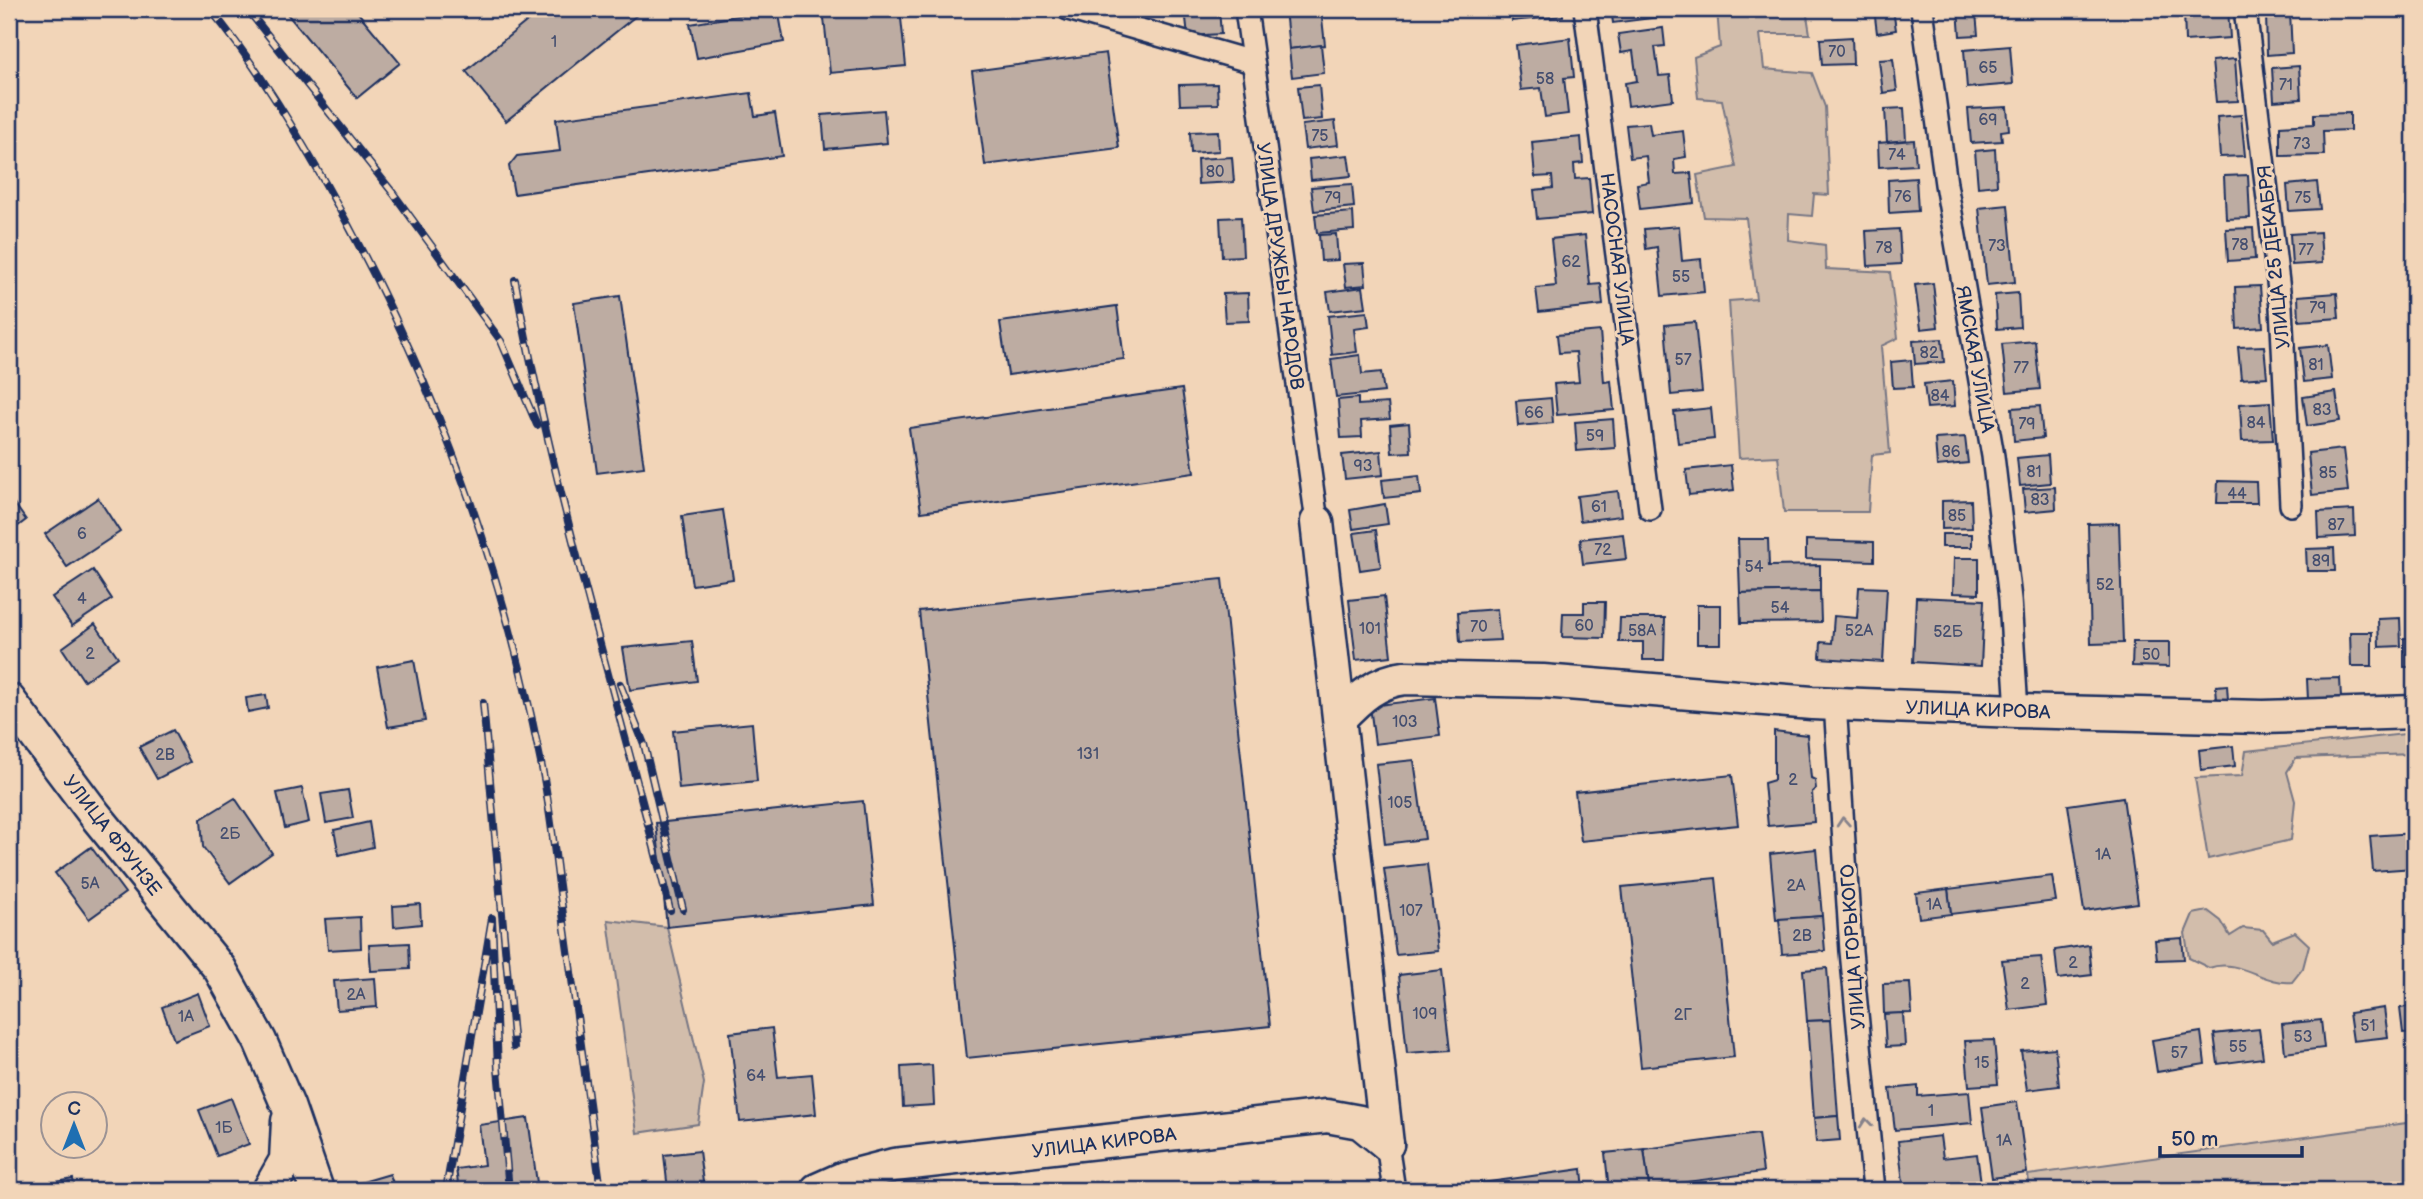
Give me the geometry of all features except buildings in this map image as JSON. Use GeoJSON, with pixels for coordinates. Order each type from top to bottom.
{"type":"FeatureCollection","features":[{"type":"Feature","properties":{"kind":"street"},"geometry":{"type":"LineString","coordinates":[[1068,9],[1252,62]]}},
{"type":"Feature","properties":{"kind":"street","name":"УЛИЦА ДРУЖБЫ НАРОДОВ"},"geometry":{"type":"LineString","coordinates":[[1246,9],[1317,522]]}},
{"type":"Feature","properties":{"kind":"street","name":"НАСОСНАЯ УЛИЦА"},"geometry":{"type":"LineString","coordinates":[[1585,9],[1650,509]]}},
{"type":"Feature","properties":{"kind":"street","name":"ЯМСКАЯ УЛИЦА"},"geometry":{"type":"LineString","coordinates":[[1922,9],[1945,184],[1993,456],[2010,598],[2017,711]]}},
{"type":"Feature","properties":{"kind":"street","name":"УЛИЦА 25 ДЕКАБРЯ"},"geometry":{"type":"LineString","coordinates":[[2245,9],[2281,307],[2291,505]]}},
{"type":"Feature","properties":{"kind":"street"},"geometry":{"type":"LineString","coordinates":[[1317,522],[1394,1190]]}},
{"type":"Feature","properties":{"kind":"street","name":"УЛИЦА КИРОВА"},"geometry":{"type":"LineString","coordinates":[[1331,643],[1338,658],[1351,669],[1374,676],[1543,681],[1835,703],[2017,711],[2263,717],[2414,712]]}},
{"type":"Feature","properties":{"kind":"street"},"geometry":{"type":"LineString","coordinates":[[1340,718],[1371,690],[1405,677]]}},
{"type":"Feature","properties":{"kind":"street","name":"УЛИЦА ФРУНЗЕ"},"geometry":{"type":"LineString","coordinates":[[9,700],[95,815],[220,969],[260,1041],[288,1106],[317,1190]]}},
{"type":"Feature","properties":{"kind":"street","name":"УЛИЦА ГОРЬКОГО"},"geometry":{"type":"LineString","coordinates":[[1835,703],[1851,951],[1874,1190]]}},
{"type":"Feature","properties":{"kind":"street"},"geometry":{"type":"LineString","coordinates":[[1327,1115],[1360,1098],[1379,1067]]}},
{"type":"Feature","properties":{"kind":"street"},"geometry":{"type":"LineString","coordinates":[[269,1190],[286,1160],[288,1106]]}},
{"type":"Feature","properties":{"kind":"street","name":"УЛИЦА КИРОВА"},"geometry":{"type":"LineString","coordinates":[[817,1190],[852,1176],[894,1165],[1327,1115],[1360,1122],[1387,1144]]}},
{"type":"Feature","properties":{"kind":"shaded area"},"geometry":{"type":"Polygon","coordinates":[[[1717,9],[1806,9],[1810,34],[1760,34],[1764,69],[1812,73],[1825,107],[1829,195],[1814,194],[1812,216],[1789,214],[1788,240],[1825,245],[1826,269],[1890,272],[1898,338],[1881,346],[1890,453],[1872,455],[1868,512],[1784,512],[1778,456],[1739,458],[1729,301],[1756,299],[1746,218],[1704,217],[1697,175],[1736,167],[1722,100],[1698,98],[1694,57],[1720,47],[1717,9]]]}},
{"type":"Feature","properties":{"kind":"shaded area"},"geometry":{"type":"Polygon","coordinates":[[[2414,733],[2414,754],[2296,758],[2287,772],[2295,801],[2291,840],[2208,859],[2195,778],[2242,776],[2246,751],[2414,733]]]}},
{"type":"Feature","properties":{"kind":"shaded area"},"geometry":{"type":"Polygon","coordinates":[[[2208,911],[2221,921],[2230,936],[2243,928],[2263,930],[2272,941],[2295,932],[2309,945],[2303,968],[2292,982],[2282,982],[2241,968],[2209,968],[2189,958],[2185,933],[2193,914],[2208,911]]]}},
{"type":"Feature","properties":{"kind":"shaded area"},"geometry":{"type":"Polygon","coordinates":[[[608,920],[667,927],[704,1083],[698,1124],[637,1133],[608,920]]]}},
{"type":"Feature","properties":{"kind":"shaded area"},"geometry":{"type":"Polygon","coordinates":[[[2414,1122],[2414,1190],[2030,1190],[2028,1175],[2414,1122]]]}},
{"type":"Feature","properties":{"kind":"railway"},"geometry":{"type":"LineString","coordinates":[[210,9],[242,50],[285,116],[362,252],[397,321],[428,392],[457,464],[482,538],[505,612],[544,781],[601,1190]]}},
{"type":"Feature","properties":{"kind":"railway"},"geometry":{"type":"LineString","coordinates":[[247,9],[393,193],[501,341],[537,425]]}},
{"type":"Feature","properties":{"kind":"railway"},"geometry":{"type":"LineString","coordinates":[[515,280],[530,360],[567,518],[670,910]]}},
{"type":"Feature","properties":{"kind":"railway"},"geometry":{"type":"LineString","coordinates":[[620,684],[644,744],[683,909]]}},
{"type":"Feature","properties":{"kind":"railway"},"geometry":{"type":"LineString","coordinates":[[483,703],[514,1047]]}},
{"type":"Feature","properties":{"kind":"railway"},"geometry":{"type":"LineString","coordinates":[[446,1190],[492,918],[498,1069],[509,1190]]}}]}
